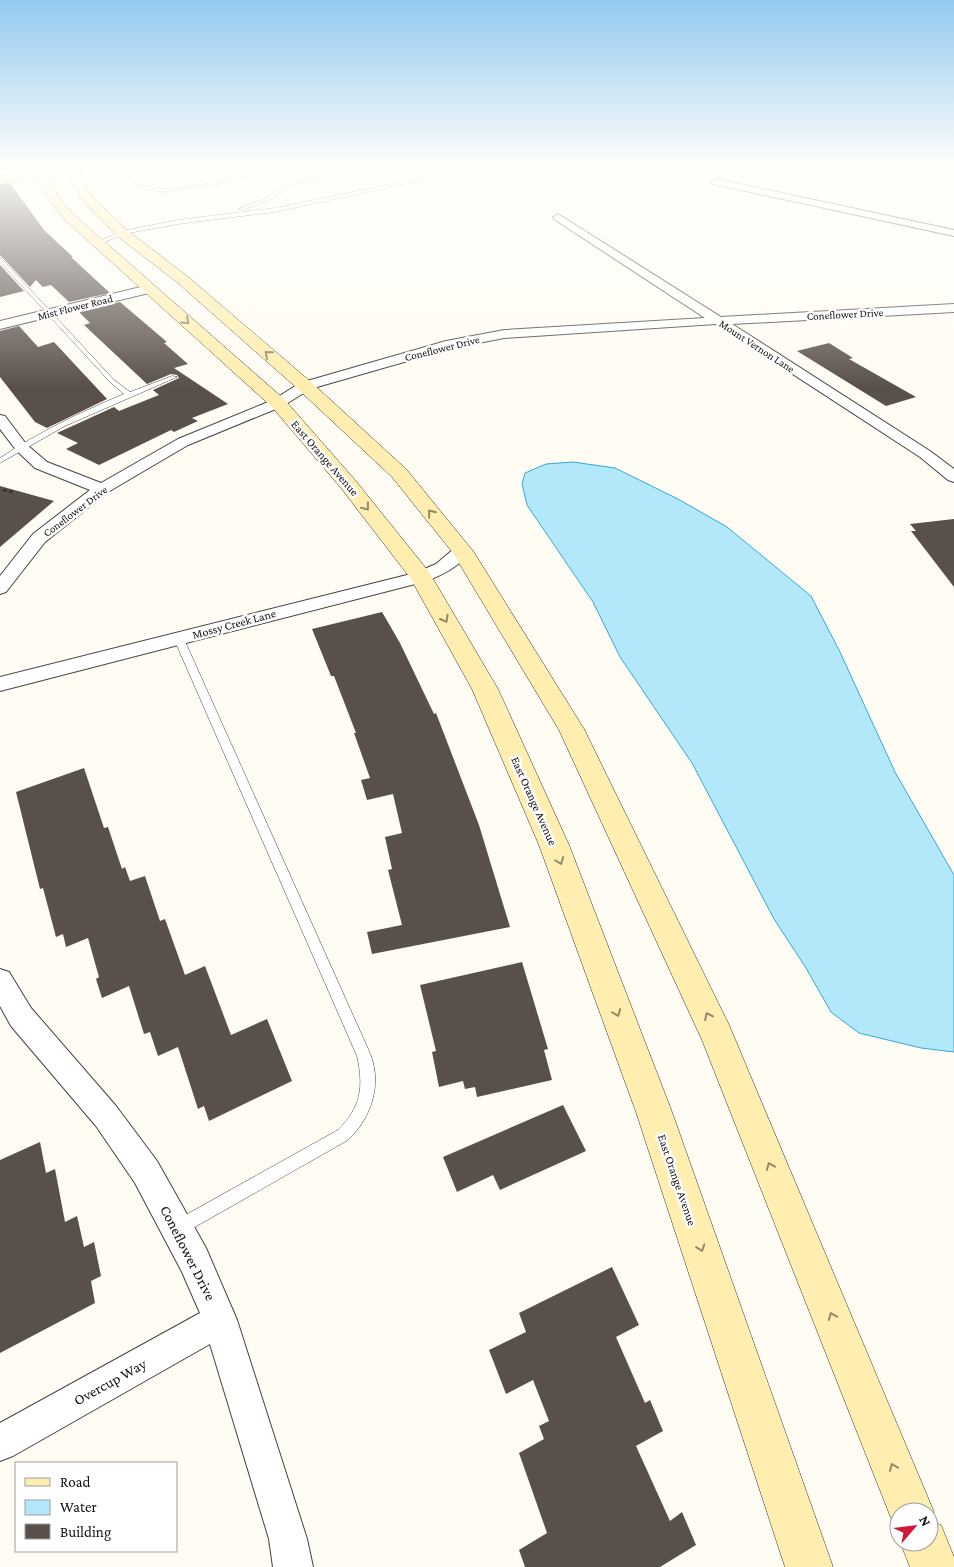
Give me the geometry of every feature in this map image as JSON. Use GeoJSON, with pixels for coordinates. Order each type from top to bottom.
{"type":"FeatureCollection","features":[{"type":"Feature","properties":{"kind":"street"},"geometry":{"type":"LineString","coordinates":[[133,241],[183,280],[305,386],[399,474],[462,551],[571,730],[717,1036],[907,1502]]}},
{"type":"Feature","properties":{"kind":"street","name":"Mount Vernon Lane"},"geometry":{"type":"LineString","coordinates":[[595,241],[925,454],[954,477]]}},
{"type":"Feature","properties":{"kind":"street","name":"East Orange Avenue"},"geometry":{"type":"LineString","coordinates":[[98,242],[278,403],[348,484],[421,577],[485,689],[554,845],[654,1112],[809,1567]]}},
{"type":"Feature","properties":{"kind":"street","name":"Mist Flower Road"},"geometry":{"type":"LineString","coordinates":[[0,325],[149,289]]}},
{"type":"Feature","properties":{"kind":"street","name":"Coneflower Drive"},"geometry":{"type":"LineString","coordinates":[[0,588],[39,538],[102,489],[183,442],[278,403],[305,386],[451,344],[504,334],[598,326],[954,308]]}},
{"type":"Feature","properties":{"kind":"street"},"geometry":{"type":"LineString","coordinates":[[932,309],[954,321]]}},
{"type":"Feature","properties":{"kind":"street"},"geometry":{"type":"LineString","coordinates":[[259,386],[267,388],[305,386]]}},
{"type":"Feature","properties":{"kind":"street"},"geometry":{"type":"LineString","coordinates":[[0,420],[21,447],[41,465],[102,489]]}},
{"type":"Feature","properties":{"kind":"street","name":"Mossy Creek Lane"},"geometry":{"type":"LineString","coordinates":[[0,684],[421,577],[442,568],[462,551]]}},
{"type":"Feature","properties":{"kind":"street","name":"Coneflower Drive"},"geometry":{"type":"LineString","coordinates":[[0,981],[21,1017],[106,1116],[146,1172],[194,1260],[220,1320],[288,1538],[293,1567]]}},
{"type":"Feature","properties":{"kind":"street","name":"Overcup Way"},"geometry":{"type":"LineString","coordinates":[[0,1444],[220,1320]]}},
{"type":"Feature","properties":{"kind":"street"},"geometry":{"type":"LineString","coordinates":[[928,1552],[934,1567]]}},
{"type":"Feature","properties":{"kind":"lane"},"geometry":{"type":"LineString","coordinates":[[0,259],[112,381],[129,395]]}},
{"type":"Feature","properties":{"kind":"lane"},"geometry":{"type":"LineString","coordinates":[[0,461],[21,447],[129,395],[174,377]]}},
{"type":"Feature","properties":{"kind":"lane"},"geometry":{"type":"LineString","coordinates":[[177,1229],[343,1135],[355,1124],[363,1109],[368,1090],[369,1073],[364,1056],[179,639]]}},
{"type":"Feature","properties":{"kind":"path"},"geometry":{"type":"LineString","coordinates":[[3,490],[13,492]]}},
{"type":"Feature","properties":{"kind":"water"},"geometry":{"type":"Polygon","coordinates":[[[573,462],[615,468],[678,499],[727,527],[811,596],[840,652],[895,772],[954,875],[954,1052],[921,1048],[859,1033],[831,1012],[806,968],[774,919],[692,763],[620,657],[593,602],[527,505],[522,484],[525,473],[546,464],[573,462]]]}},
{"type":"Feature","properties":{"kind":"building"},"geometry":{"type":"Polygon","coordinates":[[[0,241],[56,241],[110,293],[69,302],[51,285],[43,287],[36,280],[30,287],[0,255],[0,241]]]}},
{"type":"Feature","properties":{"kind":"building"},"geometry":{"type":"Polygon","coordinates":[[[0,265],[24,291],[0,297],[0,265]]]}},
{"type":"Feature","properties":{"kind":"building"},"geometry":{"type":"Polygon","coordinates":[[[120,302],[167,342],[164,343],[188,364],[174,368],[228,404],[192,418],[198,421],[174,432],[171,430],[99,465],[66,449],[78,443],[57,433],[114,407],[119,411],[159,395],[153,390],[179,378],[177,375],[171,374],[147,384],[84,325],[90,323],[79,312],[120,302]]]}},
{"type":"Feature","properties":{"kind":"building"},"geometry":{"type":"Polygon","coordinates":[[[19,326],[38,347],[54,342],[107,399],[47,428],[35,422],[0,377],[0,331],[19,326]]]}},
{"type":"Feature","properties":{"kind":"building"},"geometry":{"type":"Polygon","coordinates":[[[829,343],[853,358],[849,359],[916,397],[886,406],[797,351],[829,343]]]}},
{"type":"Feature","properties":{"kind":"building"},"geometry":{"type":"Polygon","coordinates":[[[0,486],[54,501],[0,547],[0,486]]]}},
{"type":"Feature","properties":{"kind":"building"},"geometry":{"type":"Polygon","coordinates":[[[954,519],[954,587],[911,531],[916,531],[910,524],[954,519]]]}},
{"type":"Feature","properties":{"kind":"building"},"geometry":{"type":"Polygon","coordinates":[[[382,612],[400,643],[434,714],[436,713],[479,825],[510,927],[372,954],[367,932],[402,925],[388,870],[392,869],[385,837],[402,833],[393,794],[367,800],[361,780],[370,778],[354,733],[356,733],[334,676],[331,676],[312,629],[382,612]]]}},
{"type":"Feature","properties":{"kind":"building"},"geometry":{"type":"Polygon","coordinates":[[[84,768],[104,828],[108,827],[122,869],[125,867],[130,881],[145,876],[160,921],[165,919],[185,975],[205,966],[231,1035],[267,1019],[292,1081],[209,1121],[204,1106],[198,1109],[178,1047],[158,1056],[150,1032],[144,1034],[129,986],[102,998],[96,979],[99,977],[88,938],[66,947],[63,934],[56,937],[43,888],[40,889],[16,792],[84,768]]]}},
{"type":"Feature","properties":{"kind":"building"},"geometry":{"type":"Polygon","coordinates":[[[522,962],[548,1049],[544,1050],[552,1080],[477,1097],[475,1087],[465,1089],[463,1081],[439,1087],[432,1052],[436,1051],[420,985],[522,962]]]}},
{"type":"Feature","properties":{"kind":"building"},"geometry":{"type":"Polygon","coordinates":[[[563,1105],[586,1151],[500,1190],[493,1175],[457,1192],[443,1157],[563,1105]]]}},
{"type":"Feature","properties":{"kind":"building"},"geometry":{"type":"Polygon","coordinates":[[[40,1142],[46,1173],[55,1169],[65,1222],[77,1216],[84,1247],[94,1242],[101,1276],[91,1281],[95,1303],[0,1353],[0,1160],[40,1142]]]}},
{"type":"Feature","properties":{"kind":"building"},"geometry":{"type":"Polygon","coordinates":[[[612,1267],[639,1325],[616,1337],[645,1403],[650,1400],[663,1431],[636,1446],[670,1521],[682,1512],[696,1545],[660,1567],[525,1567],[519,1550],[547,1533],[519,1453],[544,1439],[539,1426],[549,1421],[533,1380],[506,1394],[489,1350],[526,1332],[519,1313],[612,1267]]]}}]}
